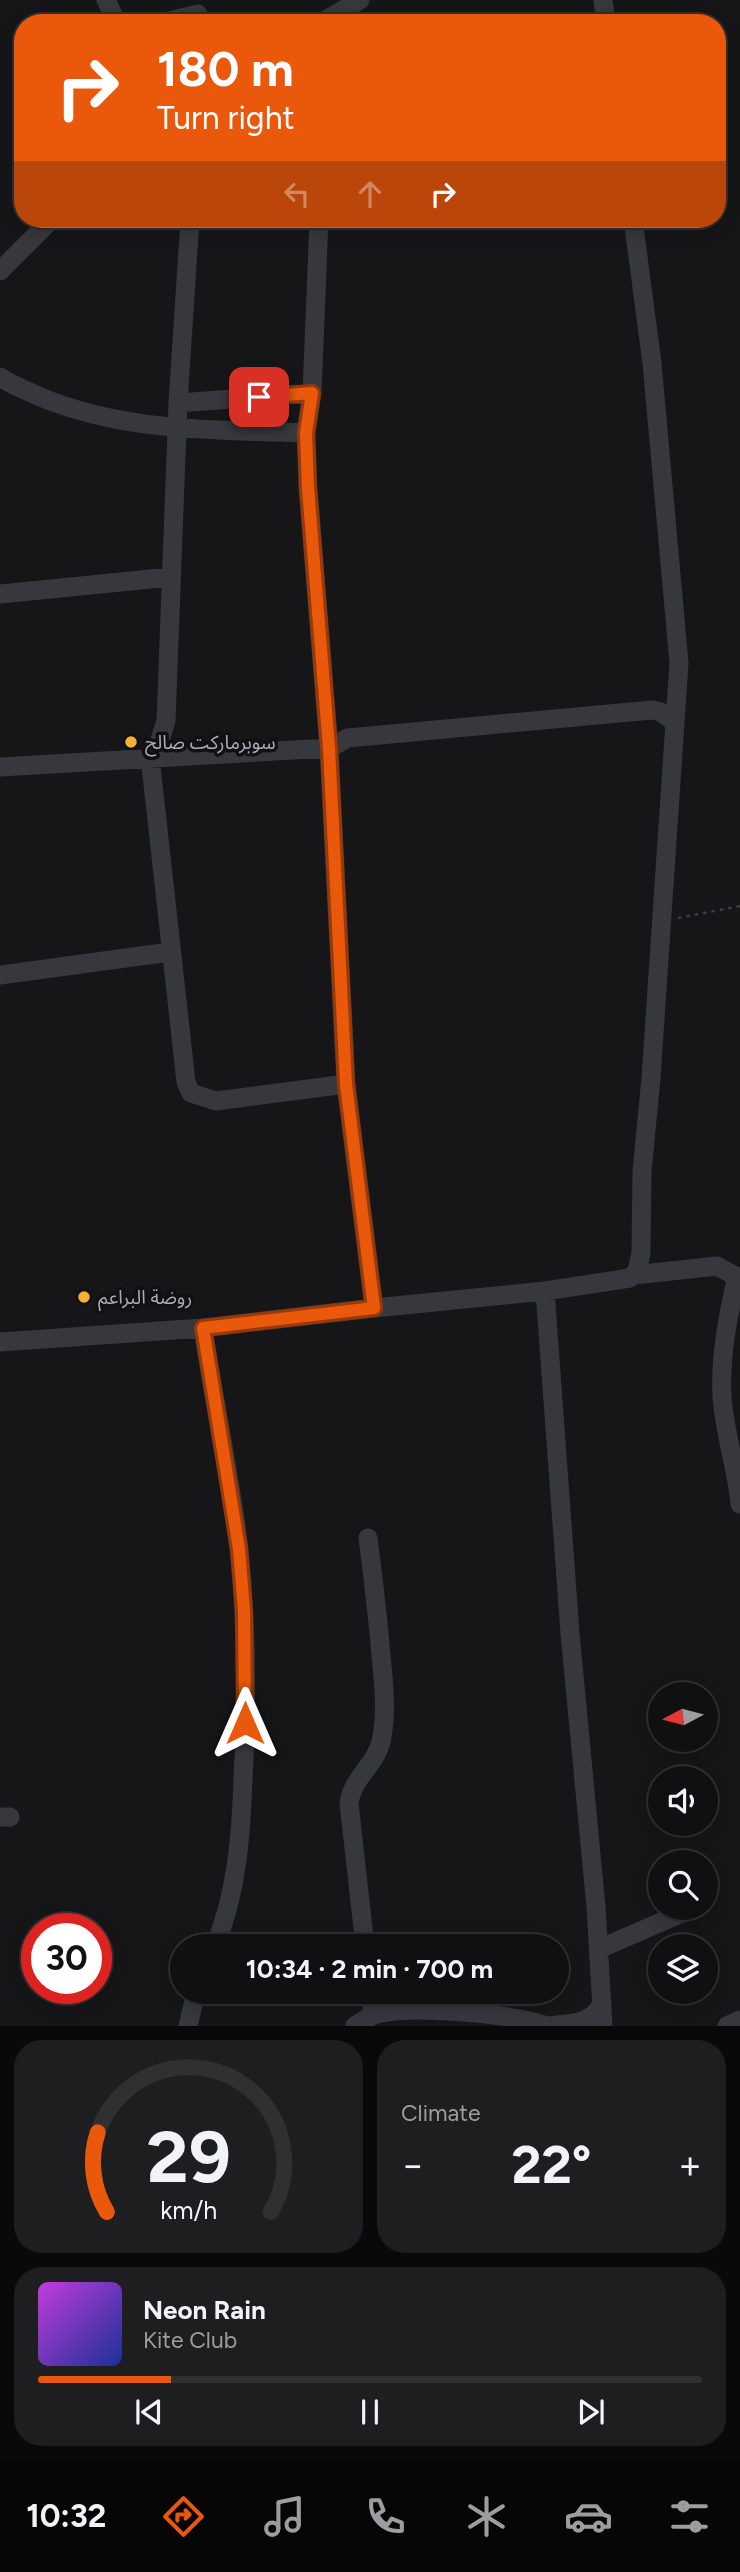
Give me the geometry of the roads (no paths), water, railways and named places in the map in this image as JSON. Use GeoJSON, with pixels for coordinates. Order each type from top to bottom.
{"type":"FeatureCollection","features":[{"type":"Feature","properties":{"kind":"street"},"geometry":{"type":"LineString","coordinates":[[332,14],[360,0]]}},
{"type":"Feature","properties":{"kind":"street"},"geometry":{"type":"LineString","coordinates":[[0,271],[43,228]]}},
{"type":"Feature","properties":{"kind":"street"},"geometry":{"type":"LineString","coordinates":[[189,228],[178,403],[166,721],[163,735],[150,757],[186,1082],[191,1093],[216,1101],[346,1084]]}},
{"type":"Feature","properties":{"kind":"street"},"geometry":{"type":"LineString","coordinates":[[319,228],[312,393],[306,433],[329,748],[346,1084],[374,1308]]}},
{"type":"Feature","properties":{"kind":"street"},"geometry":{"type":"LineString","coordinates":[[634,228],[652,363],[679,663],[651,1078],[642,1172],[641,1253],[640,1264],[634,1275]]}},
{"type":"Feature","properties":{"kind":"street"},"geometry":{"type":"LineString","coordinates":[[0,377],[55,403],[102,417],[178,429],[306,433]]}},
{"type":"Feature","properties":{"kind":"street"},"geometry":{"type":"LineString","coordinates":[[178,403],[312,393]]}},
{"type":"Feature","properties":{"kind":"street"},"geometry":{"type":"LineString","coordinates":[[0,594],[171,577]]}},
{"type":"Feature","properties":{"kind":"street"},"geometry":{"type":"LineString","coordinates":[[652,710],[668,700],[677,689]]}},
{"type":"Feature","properties":{"kind":"street"},"geometry":{"type":"LineString","coordinates":[[0,767],[329,748],[348,737],[652,710],[661,712],[674,722]]}},
{"type":"Feature","properties":{"kind":"street"},"geometry":{"type":"LineString","coordinates":[[0,975],[170,953]]}},
{"type":"Feature","properties":{"kind":"street"},"geometry":{"type":"LineString","coordinates":[[0,1342],[203,1328],[545,1291],[630,1278],[634,1275],[717,1266],[737,1277],[722,1370],[722,1396],[740,1504]]}},
{"type":"Feature","properties":{"kind":"street"},"geometry":{"type":"LineString","coordinates":[[545,1291],[574,1686],[599,1949],[603,2026]]}},
{"type":"Feature","properties":{"kind":"street"},"geometry":{"type":"LineString","coordinates":[[203,1328],[239,1549],[245,1651],[245,1748],[240,1843],[233,1889],[219,1934]]}},
{"type":"Feature","properties":{"kind":"street"},"geometry":{"type":"LineString","coordinates":[[364,1934],[349,1803],[351,1790],[377,1754],[385,1712],[369,1538]]}},
{"type":"Feature","properties":{"kind":"street"},"geometry":{"type":"LineString","coordinates":[[599,1949],[666,1920]]}},
{"type":"Feature","properties":{"kind":"street"},"geometry":{"type":"LineString","coordinates":[[188,2026],[193,2004]]}},
{"type":"Feature","properties":{"kind":"street"},"geometry":{"type":"LineString","coordinates":[[372,2004],[373,2015]]}},
{"type":"Feature","properties":{"kind":"street"},"geometry":{"type":"LineString","coordinates":[[355,2026],[373,2015],[399,2011],[525,2018],[548,2026],[587,2021],[602,2004]]}},
{"type":"Feature","properties":{"kind":"street"},"geometry":{"type":"LineString","coordinates":[[727,2026],[740,2021]]}},
{"type":"Feature","properties":{"kind":"place","name":"سوبرماركت صالح"},"geometry":{"type":"Point","coordinates":[131,742]}},
{"type":"Feature","properties":{"kind":"place","name":"روضة البراعم"},"geometry":{"type":"Point","coordinates":[84,1297]}}]}
